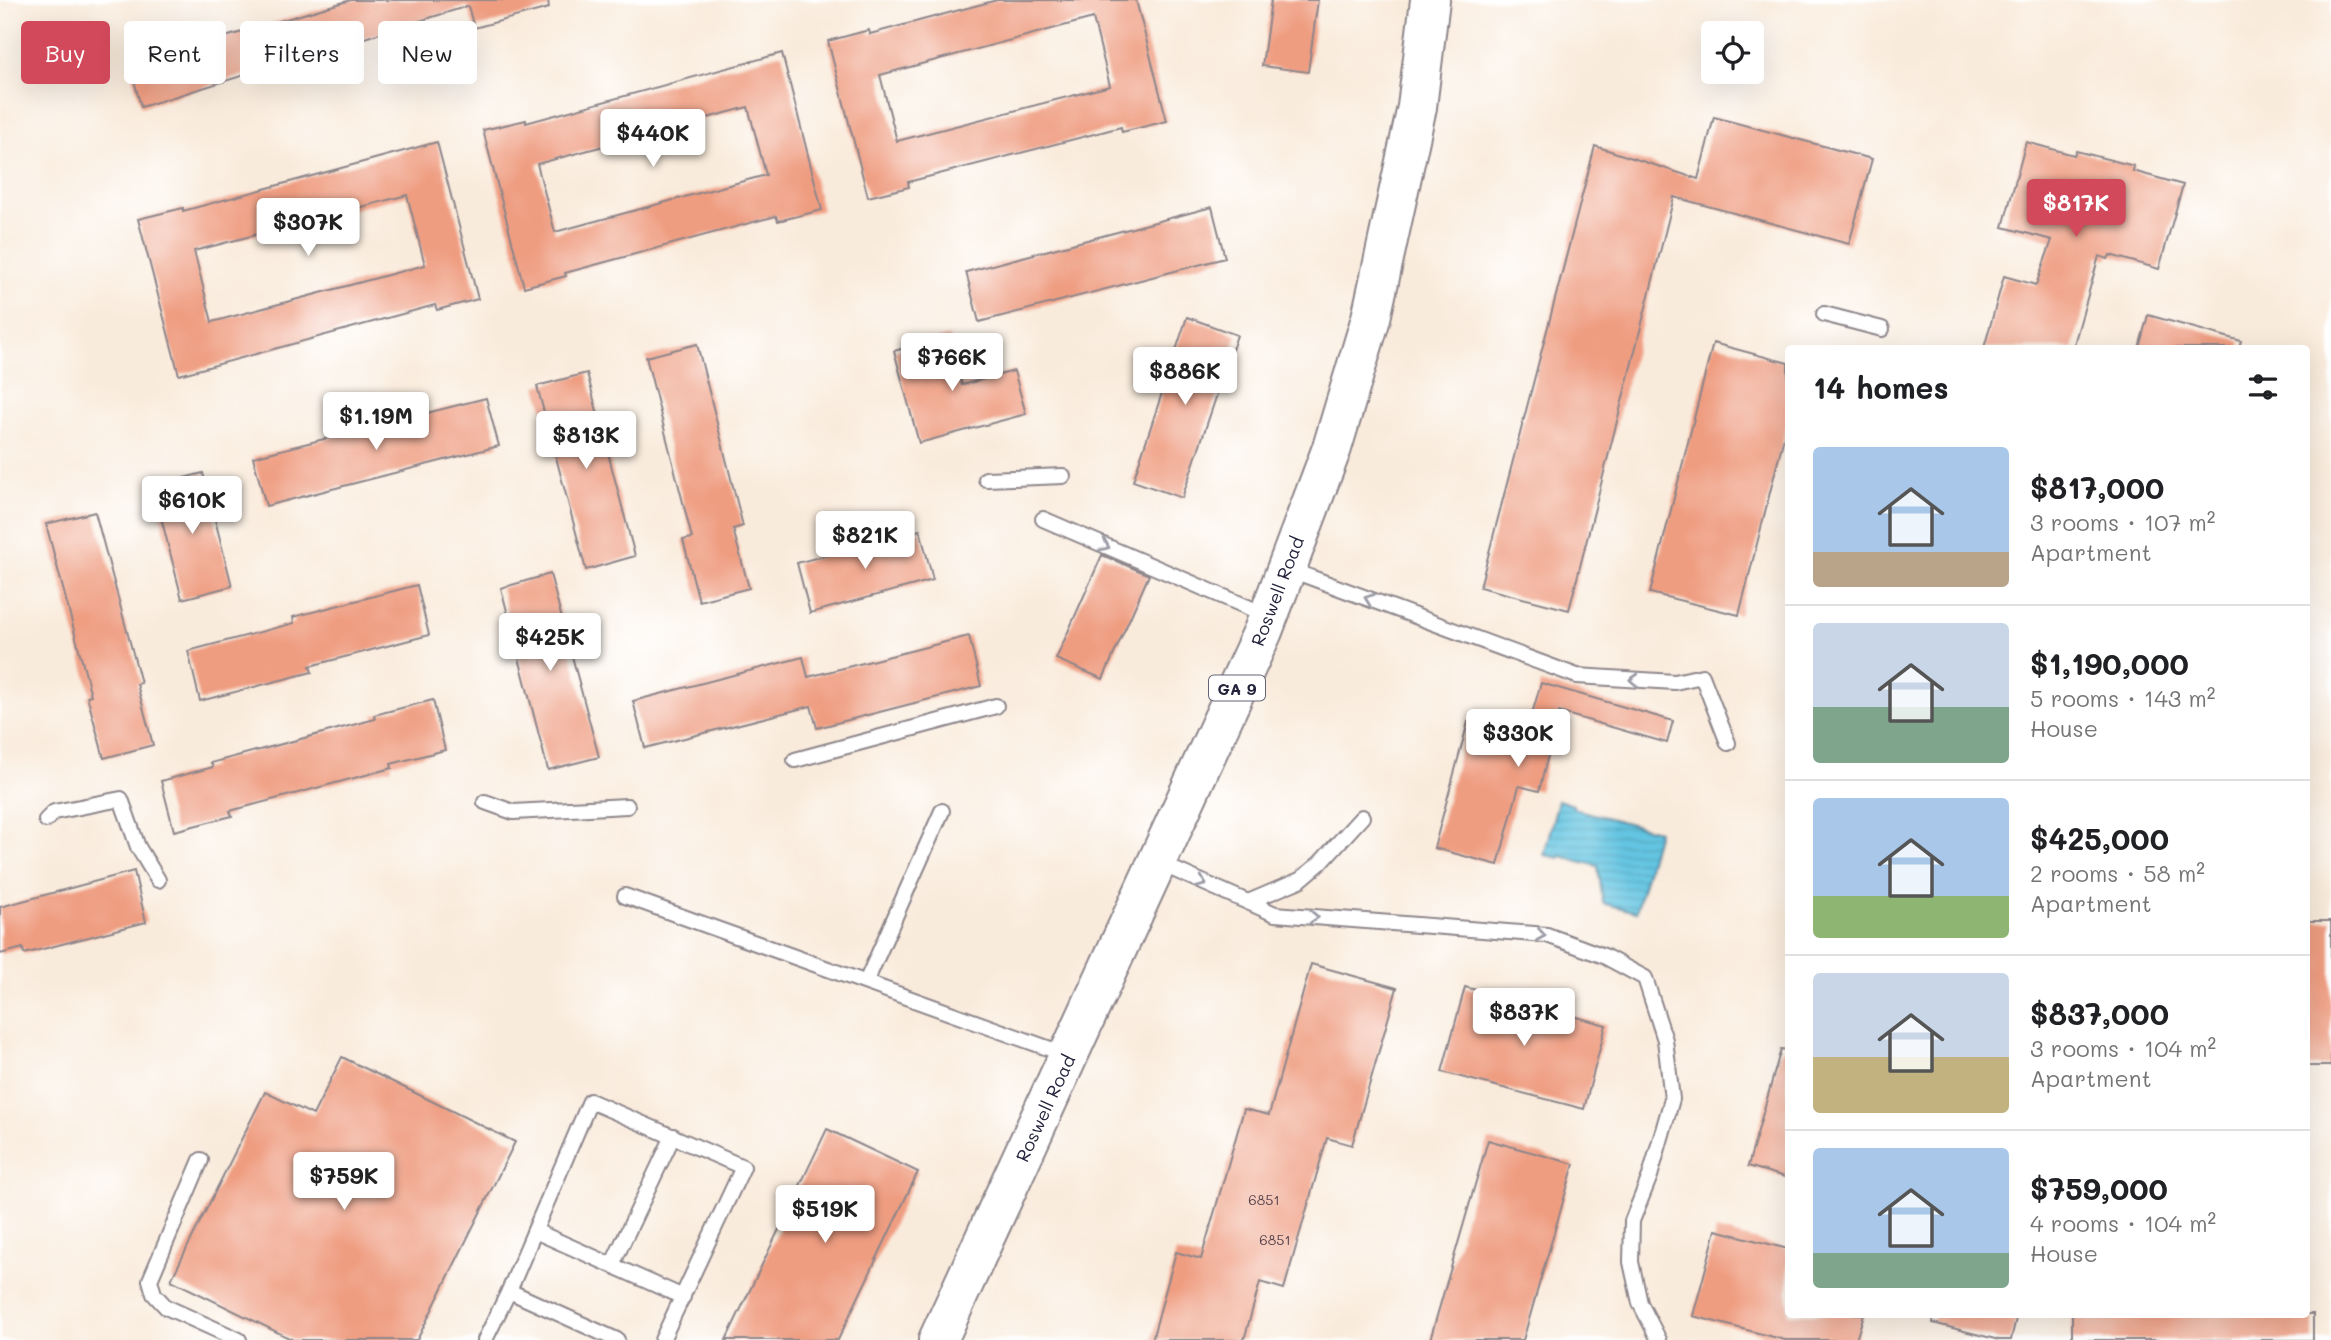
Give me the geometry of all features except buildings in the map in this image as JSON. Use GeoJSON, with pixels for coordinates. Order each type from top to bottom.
{"type":"FeatureCollection","features":[{"type":"Feature","properties":{"kind":"main road","name":"Roswell Road"},"geometry":{"type":"LineString","coordinates":[[938,1340],[1268,616],[1332,448],[1371,317],[1417,107],[1430,0]]}},
{"type":"Feature","properties":{"kind":"lane"},"geometry":{"type":"LineString","coordinates":[[1824,314],[1882,329]]}},
{"type":"Feature","properties":{"kind":"lane"},"geometry":{"type":"LineString","coordinates":[[986,479],[1063,476]]}},
{"type":"Feature","properties":{"kind":"lane"},"geometry":{"type":"LineString","coordinates":[[1042,519],[1268,616]]}},
{"type":"Feature","properties":{"kind":"lane"},"geometry":{"type":"LineString","coordinates":[[1286,569],[1577,676],[1675,682],[1702,676],[1728,743]]}},
{"type":"Feature","properties":{"kind":"lane"},"geometry":{"type":"LineString","coordinates":[[795,760],[996,706]]}},
{"type":"Feature","properties":{"kind":"lane"},"geometry":{"type":"LineString","coordinates":[[46,820],[54,813],[121,799],[138,847],[158,880]]}},
{"type":"Feature","properties":{"kind":"lane"},"geometry":{"type":"LineString","coordinates":[[485,802],[513,812],[628,806]]}},
{"type":"Feature","properties":{"kind":"lane"},"geometry":{"type":"LineString","coordinates":[[866,982],[942,811]]}},
{"type":"Feature","properties":{"kind":"lane"},"geometry":{"type":"LineString","coordinates":[[1248,902],[1300,880],[1320,863],[1362,817]]}},
{"type":"Feature","properties":{"kind":"lane"},"geometry":{"type":"LineString","coordinates":[[1157,863],[1275,914],[1547,935],[1604,956],[1645,978],[1665,1040],[1672,1099],[1650,1176],[1632,1221],[1631,1262],[1640,1303],[1659,1340]]}},
{"type":"Feature","properties":{"kind":"lane"},"geometry":{"type":"LineString","coordinates":[[625,896],[1069,1055]]}},
{"type":"Feature","properties":{"kind":"lane"},"geometry":{"type":"LineString","coordinates":[[485,1340],[509,1292],[590,1101],[743,1167],[662,1340]]}},
{"type":"Feature","properties":{"kind":"lane"},"geometry":{"type":"LineString","coordinates":[[612,1265],[673,1136]]}},
{"type":"Feature","properties":{"kind":"lane"},"geometry":{"type":"LineString","coordinates":[[201,1160],[150,1280],[154,1294],[166,1307],[239,1340]]}},
{"type":"Feature","properties":{"kind":"lane"},"geometry":{"type":"LineString","coordinates":[[535,1231],[683,1297]]}},
{"type":"Feature","properties":{"kind":"lane"},"geometry":{"type":"LineString","coordinates":[[509,1292],[617,1340]]}},
{"type":"Feature","properties":{"kind":"water"},"geometry":{"type":"Polygon","coordinates":[[[1558,800],[1573,805],[1574,809],[1658,831],[1636,912],[1603,903],[1598,866],[1561,856],[1559,858],[1544,855],[1558,800]]]}}]}
